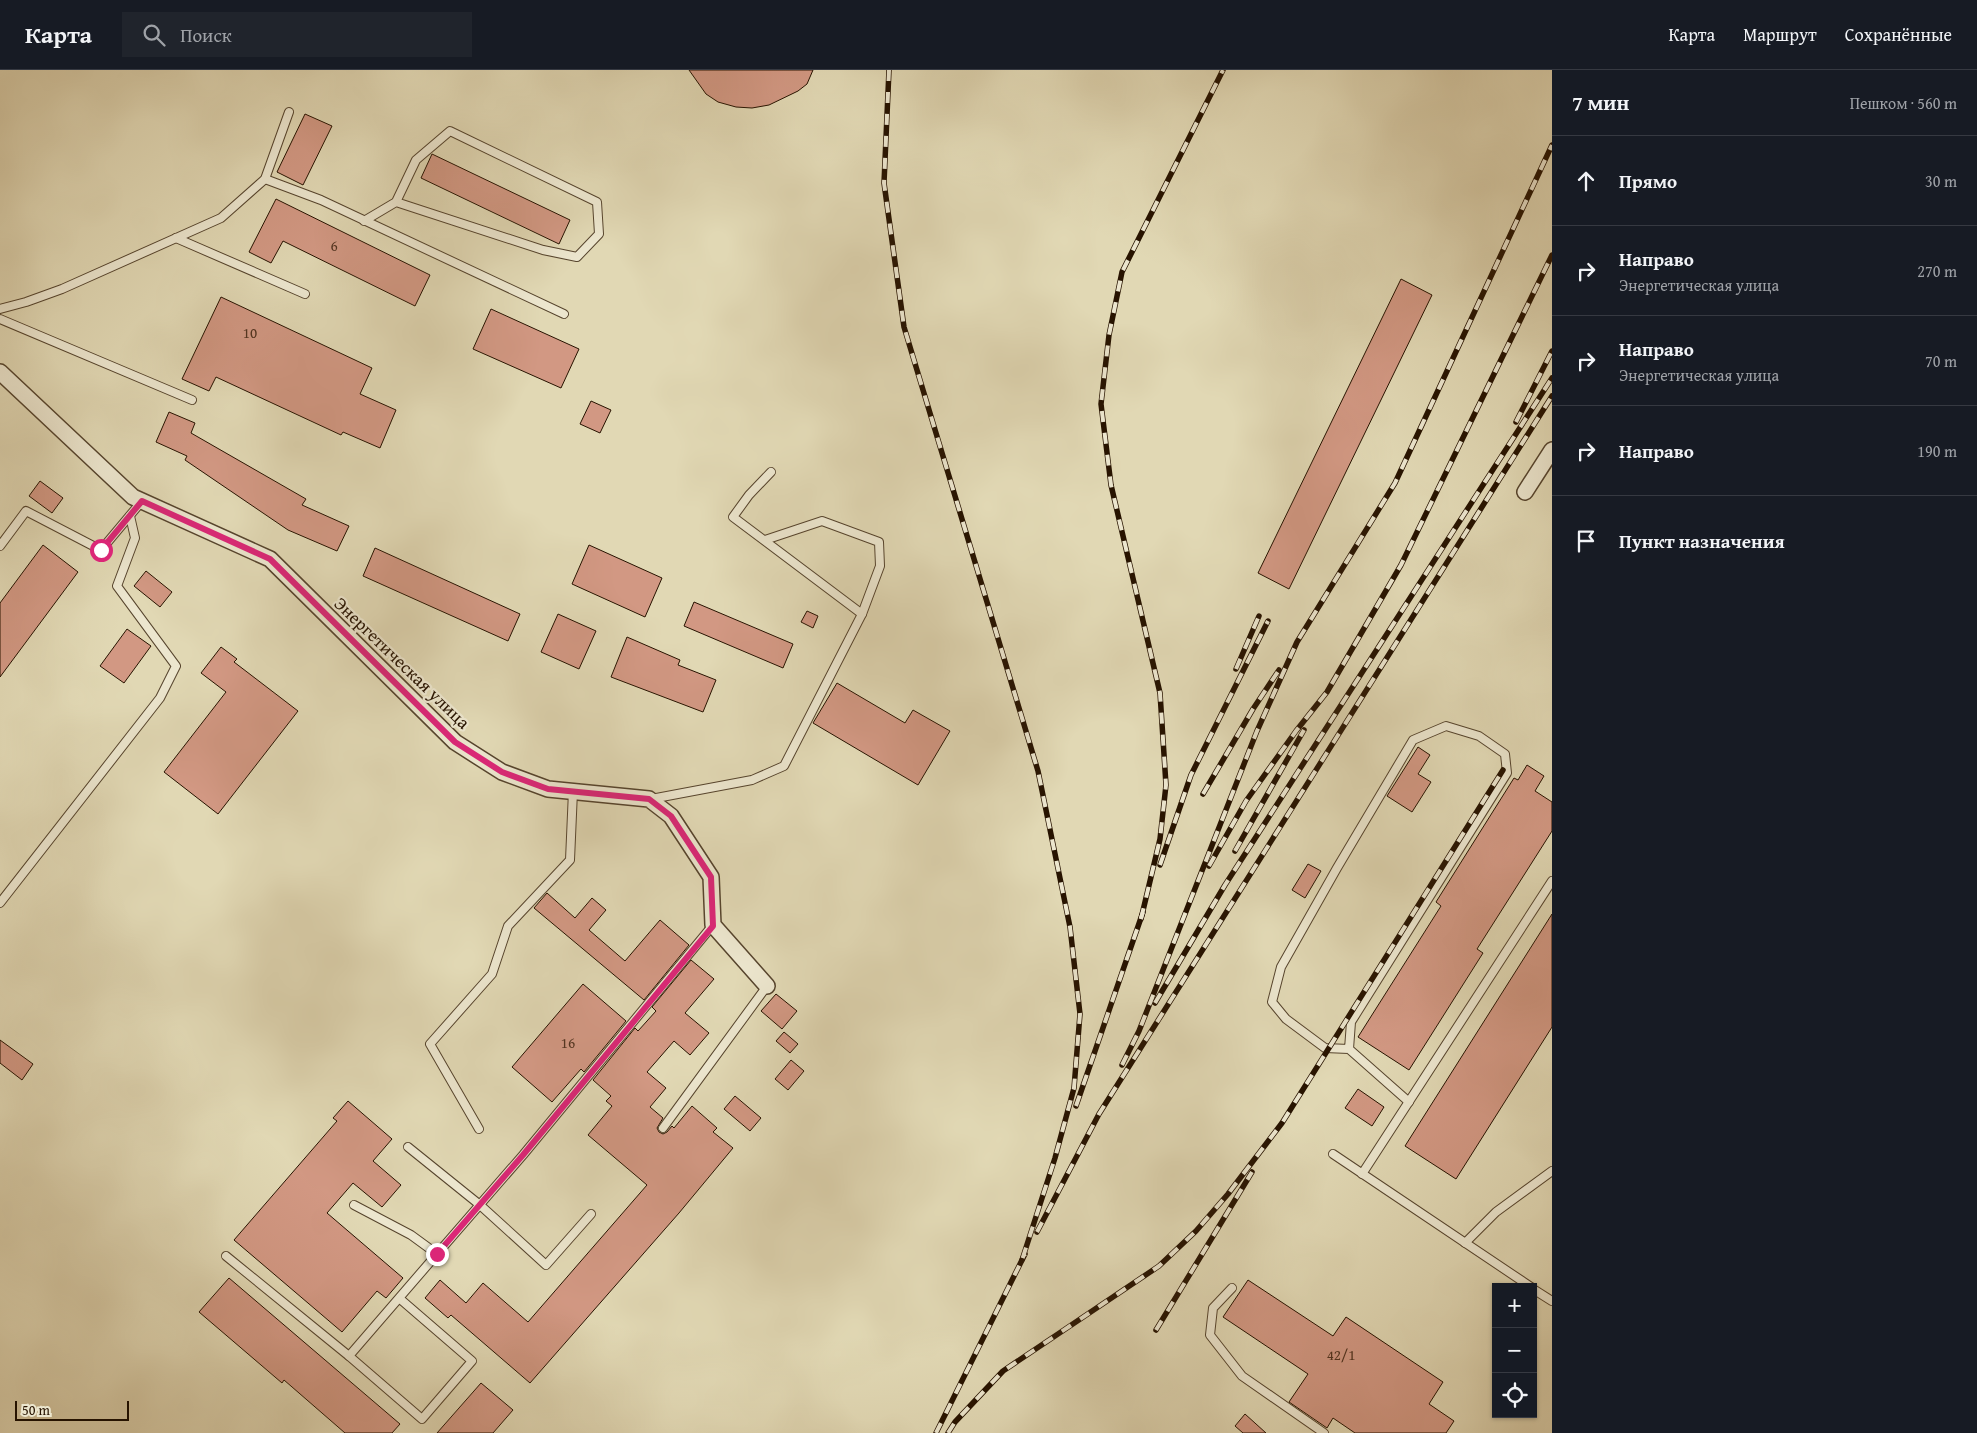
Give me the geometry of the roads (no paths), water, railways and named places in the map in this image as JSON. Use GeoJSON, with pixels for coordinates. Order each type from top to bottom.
{"type":"FeatureCollection","features":[{"type":"Feature","properties":{"kind":"street","name":"Энергетическая улица"},"geometry":{"type":"LineString","coordinates":[[0,372],[133,497],[270,559],[455,742],[502,772],[548,789],[649,799]]}},
{"type":"Feature","properties":{"kind":"street"},"geometry":{"type":"LineString","coordinates":[[1525,492],[1552,450]]}},
{"type":"Feature","properties":{"kind":"street"},"geometry":{"type":"LineString","coordinates":[[649,799],[671,816],[711,877],[713,926],[767,986]]}},
{"type":"Feature","properties":{"kind":"lane"},"geometry":{"type":"LineString","coordinates":[[0,309],[62,290],[221,218],[264,179],[289,112]]}},
{"type":"Feature","properties":{"kind":"lane"},"geometry":{"type":"LineString","coordinates":[[364,221],[396,202],[416,160],[450,130],[597,202],[599,234],[577,257],[543,250],[396,202]]}},
{"type":"Feature","properties":{"kind":"lane"},"geometry":{"type":"LineString","coordinates":[[264,179],[321,200],[564,314]]}},
{"type":"Feature","properties":{"kind":"lane"},"geometry":{"type":"LineString","coordinates":[[176,238],[306,294]]}},
{"type":"Feature","properties":{"kind":"lane"},"geometry":{"type":"LineString","coordinates":[[0,319],[192,400]]}},
{"type":"Feature","properties":{"kind":"lane"},"geometry":{"type":"LineString","coordinates":[[771,472],[733,517],[862,614]]}},
{"type":"Feature","properties":{"kind":"lane"},"geometry":{"type":"LineString","coordinates":[[0,546],[26,511],[101,550],[142,501]]}},
{"type":"Feature","properties":{"kind":"lane"},"geometry":{"type":"LineString","coordinates":[[0,903],[160,698],[176,666],[117,586],[135,538],[130,516]]}},
{"type":"Feature","properties":{"kind":"lane"},"geometry":{"type":"LineString","coordinates":[[649,799],[752,780],[784,766],[862,614],[880,566],[879,542],[822,521],[765,540]]}},
{"type":"Feature","properties":{"kind":"lane"},"geometry":{"type":"LineString","coordinates":[[1348,1049],[1351,1022],[1507,773],[1505,754],[1479,736],[1446,726],[1413,740],[1281,967],[1272,1002],[1286,1019],[1325,1048],[1348,1049],[1409,1102]]}},
{"type":"Feature","properties":{"kind":"lane"},"geometry":{"type":"LineString","coordinates":[[479,1129],[430,1044],[492,974],[508,926],[570,860],[573,791]]}},
{"type":"Feature","properties":{"kind":"lane"},"geometry":{"type":"LineString","coordinates":[[1362,1174],[1552,882]]}},
{"type":"Feature","properties":{"kind":"lane"},"geometry":{"type":"LineString","coordinates":[[349,1356],[480,1205],[713,926]]}},
{"type":"Feature","properties":{"kind":"lane"},"geometry":{"type":"LineString","coordinates":[[663,1128],[767,986]]}},
{"type":"Feature","properties":{"kind":"lane"},"geometry":{"type":"LineString","coordinates":[[408,1147],[480,1205],[546,1265],[591,1214]]}},
{"type":"Feature","properties":{"kind":"lane"},"geometry":{"type":"LineString","coordinates":[[1333,1154],[1525,1283]]}},
{"type":"Feature","properties":{"kind":"lane"},"geometry":{"type":"LineString","coordinates":[[1465,1243],[1496,1212],[1552,1171]]}},
{"type":"Feature","properties":{"kind":"lane"},"geometry":{"type":"LineString","coordinates":[[354,1205],[411,1235],[437,1254]]}},
{"type":"Feature","properties":{"kind":"lane"},"geometry":{"type":"LineString","coordinates":[[226,1256],[349,1356],[422,1419],[472,1361],[399,1298]]}},
{"type":"Feature","properties":{"kind":"lane"},"geometry":{"type":"LineString","coordinates":[[1232,1288],[1213,1308],[1210,1335],[1242,1376],[1324,1433]]}},
{"type":"Feature","properties":{"kind":"lane"},"geometry":{"type":"LineString","coordinates":[[1537,1291],[1552,1301]]}},
{"type":"Feature","properties":{"kind":"railway"},"geometry":{"type":"LineString","coordinates":[[889,70],[884,183],[904,327],[1038,771],[1070,927],[1080,1014],[1074,1088],[1055,1158],[1022,1260]]}},
{"type":"Feature","properties":{"kind":"railway"},"geometry":{"type":"LineString","coordinates":[[1141,919],[1160,839],[1166,785],[1160,693],[1111,485],[1101,404],[1109,335],[1122,272],[1223,70]]}},
{"type":"Feature","properties":{"kind":"railway"},"geometry":{"type":"LineString","coordinates":[[1122,1065],[1139,1031],[1257,731],[1297,642],[1395,483],[1552,145]]}},
{"type":"Feature","properties":{"kind":"railway"},"geometry":{"type":"LineString","coordinates":[[1209,866],[1246,801],[1296,731],[1327,692],[1401,565],[1552,255]]}},
{"type":"Feature","properties":{"kind":"railway"},"geometry":{"type":"LineString","coordinates":[[1516,422],[1552,351]]}},
{"type":"Feature","properties":{"kind":"railway"},"geometry":{"type":"LineString","coordinates":[[1155,1003],[1225,885],[1552,378]]}},
{"type":"Feature","properties":{"kind":"railway"},"geometry":{"type":"LineString","coordinates":[[1037,1232],[1099,1114],[1552,396]]}},
{"type":"Feature","properties":{"kind":"railway"},"geometry":{"type":"LineString","coordinates":[[1236,669],[1259,616]]}},
{"type":"Feature","properties":{"kind":"railway"},"geometry":{"type":"LineString","coordinates":[[1160,865],[1191,775],[1268,621]]}},
{"type":"Feature","properties":{"kind":"railway"},"geometry":{"type":"LineString","coordinates":[[1203,794],[1253,709],[1279,670]]}},
{"type":"Feature","properties":{"kind":"railway"},"geometry":{"type":"LineString","coordinates":[[1235,851],[1304,730]]}},
{"type":"Feature","properties":{"kind":"railway"},"geometry":{"type":"LineString","coordinates":[[948,1433],[955,1422],[1003,1371],[1159,1266],[1196,1231],[1228,1194],[1282,1123],[1503,770]]}},
{"type":"Feature","properties":{"kind":"railway"},"geometry":{"type":"LineString","coordinates":[[1076,1106],[1143,912]]}},
{"type":"Feature","properties":{"kind":"railway"},"geometry":{"type":"LineString","coordinates":[[1156,1330],[1252,1172]]}},
{"type":"Feature","properties":{"kind":"railway"},"geometry":{"type":"LineString","coordinates":[[936,1433],[1025,1254]]}}]}
